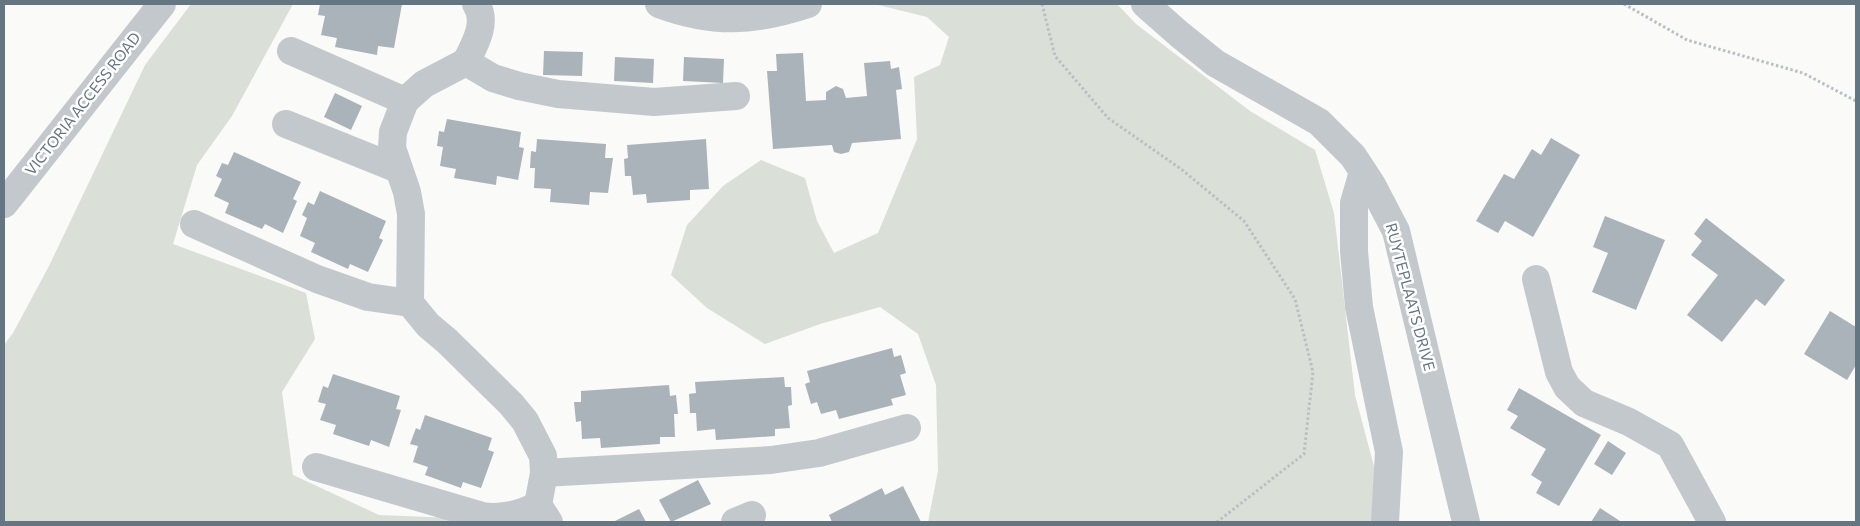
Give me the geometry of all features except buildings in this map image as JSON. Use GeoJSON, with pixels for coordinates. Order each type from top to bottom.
{"type":"FeatureCollection","features":[{"type":"Feature","properties":{"kind":"street","name":"VICTORIA ACCESS ROAD"},"geometry":{"type":"LineString","coordinates":[[4,204],[162,4]]}},
{"type":"Feature","properties":{"kind":"street"},"geometry":{"type":"LineString","coordinates":[[316,466],[482,516],[503,517],[527,511],[543,513],[543,456],[526,421],[512,404],[428,325],[410,303],[411,214],[407,192],[392,148],[393,132],[405,101],[424,84],[466,62],[477,41],[481,24],[481,11],[476,4]]}},
{"type":"Feature","properties":{"kind":"street"},"geometry":{"type":"LineString","coordinates":[[659,4],[706,18],[744,20],[770,16],[808,4]]}},
{"type":"Feature","properties":{"kind":"street","name":"RUYTEPLAATS DRIVE"},"geometry":{"type":"LineString","coordinates":[[1146,4],[1215,63],[1318,122],[1338,140],[1364,172],[1396,230],[1466,522]]}},
{"type":"Feature","properties":{"kind":"street"},"geometry":{"type":"LineString","coordinates":[[291,51],[405,101]]}},
{"type":"Feature","properties":{"kind":"street"},"geometry":{"type":"LineString","coordinates":[[466,62],[502,81],[558,94],[654,102],[736,96]]}},
{"type":"Feature","properties":{"kind":"street"},"geometry":{"type":"LineString","coordinates":[[286,124],[398,169]]}},
{"type":"Feature","properties":{"kind":"street"},"geometry":{"type":"LineString","coordinates":[[1364,172],[1354,203],[1354,251],[1359,307],[1389,452],[1386,517]]}},
{"type":"Feature","properties":{"kind":"street"},"geometry":{"type":"LineString","coordinates":[[194,224],[317,279],[368,297],[410,303]]}},
{"type":"Feature","properties":{"kind":"street"},"geometry":{"type":"LineString","coordinates":[[1536,279],[1559,372],[1567,387],[1584,403],[1629,422],[1670,445],[1712,522]]}},
{"type":"Feature","properties":{"kind":"street"},"geometry":{"type":"LineString","coordinates":[[544,473],[771,460],[820,453],[907,428]]}},
{"type":"Feature","properties":{"kind":"path"},"geometry":{"type":"LineString","coordinates":[[1042,4],[1055,56],[1108,118],[1181,169],[1244,221],[1295,299],[1313,372],[1304,454],[1217,522]]}},
{"type":"Feature","properties":{"kind":"path"},"geometry":{"type":"LineString","coordinates":[[1624,4],[1686,40],[1803,73],[1856,101]]}},
{"type":"Feature","properties":{"kind":"shaded area"},"geometry":{"type":"Polygon","coordinates":[[[191,4],[293,4],[232,116],[197,165],[173,244],[306,293],[315,339],[282,392],[293,475],[379,515],[501,520],[505,522],[4,522],[4,345],[13,333],[49,266],[145,65],[191,4]]]}},
{"type":"Feature","properties":{"kind":"shaded area"},"geometry":{"type":"Polygon","coordinates":[[[874,4],[1117,4],[1136,24],[1250,111],[1315,150],[1334,213],[1355,395],[1380,489],[1374,522],[928,522],[938,471],[936,385],[918,334],[880,307],[820,324],[765,344],[707,308],[671,275],[687,225],[723,186],[761,160],[805,178],[817,221],[834,253],[878,233],[917,139],[914,77],[940,65],[949,37],[927,17],[874,4]]]}}]}
